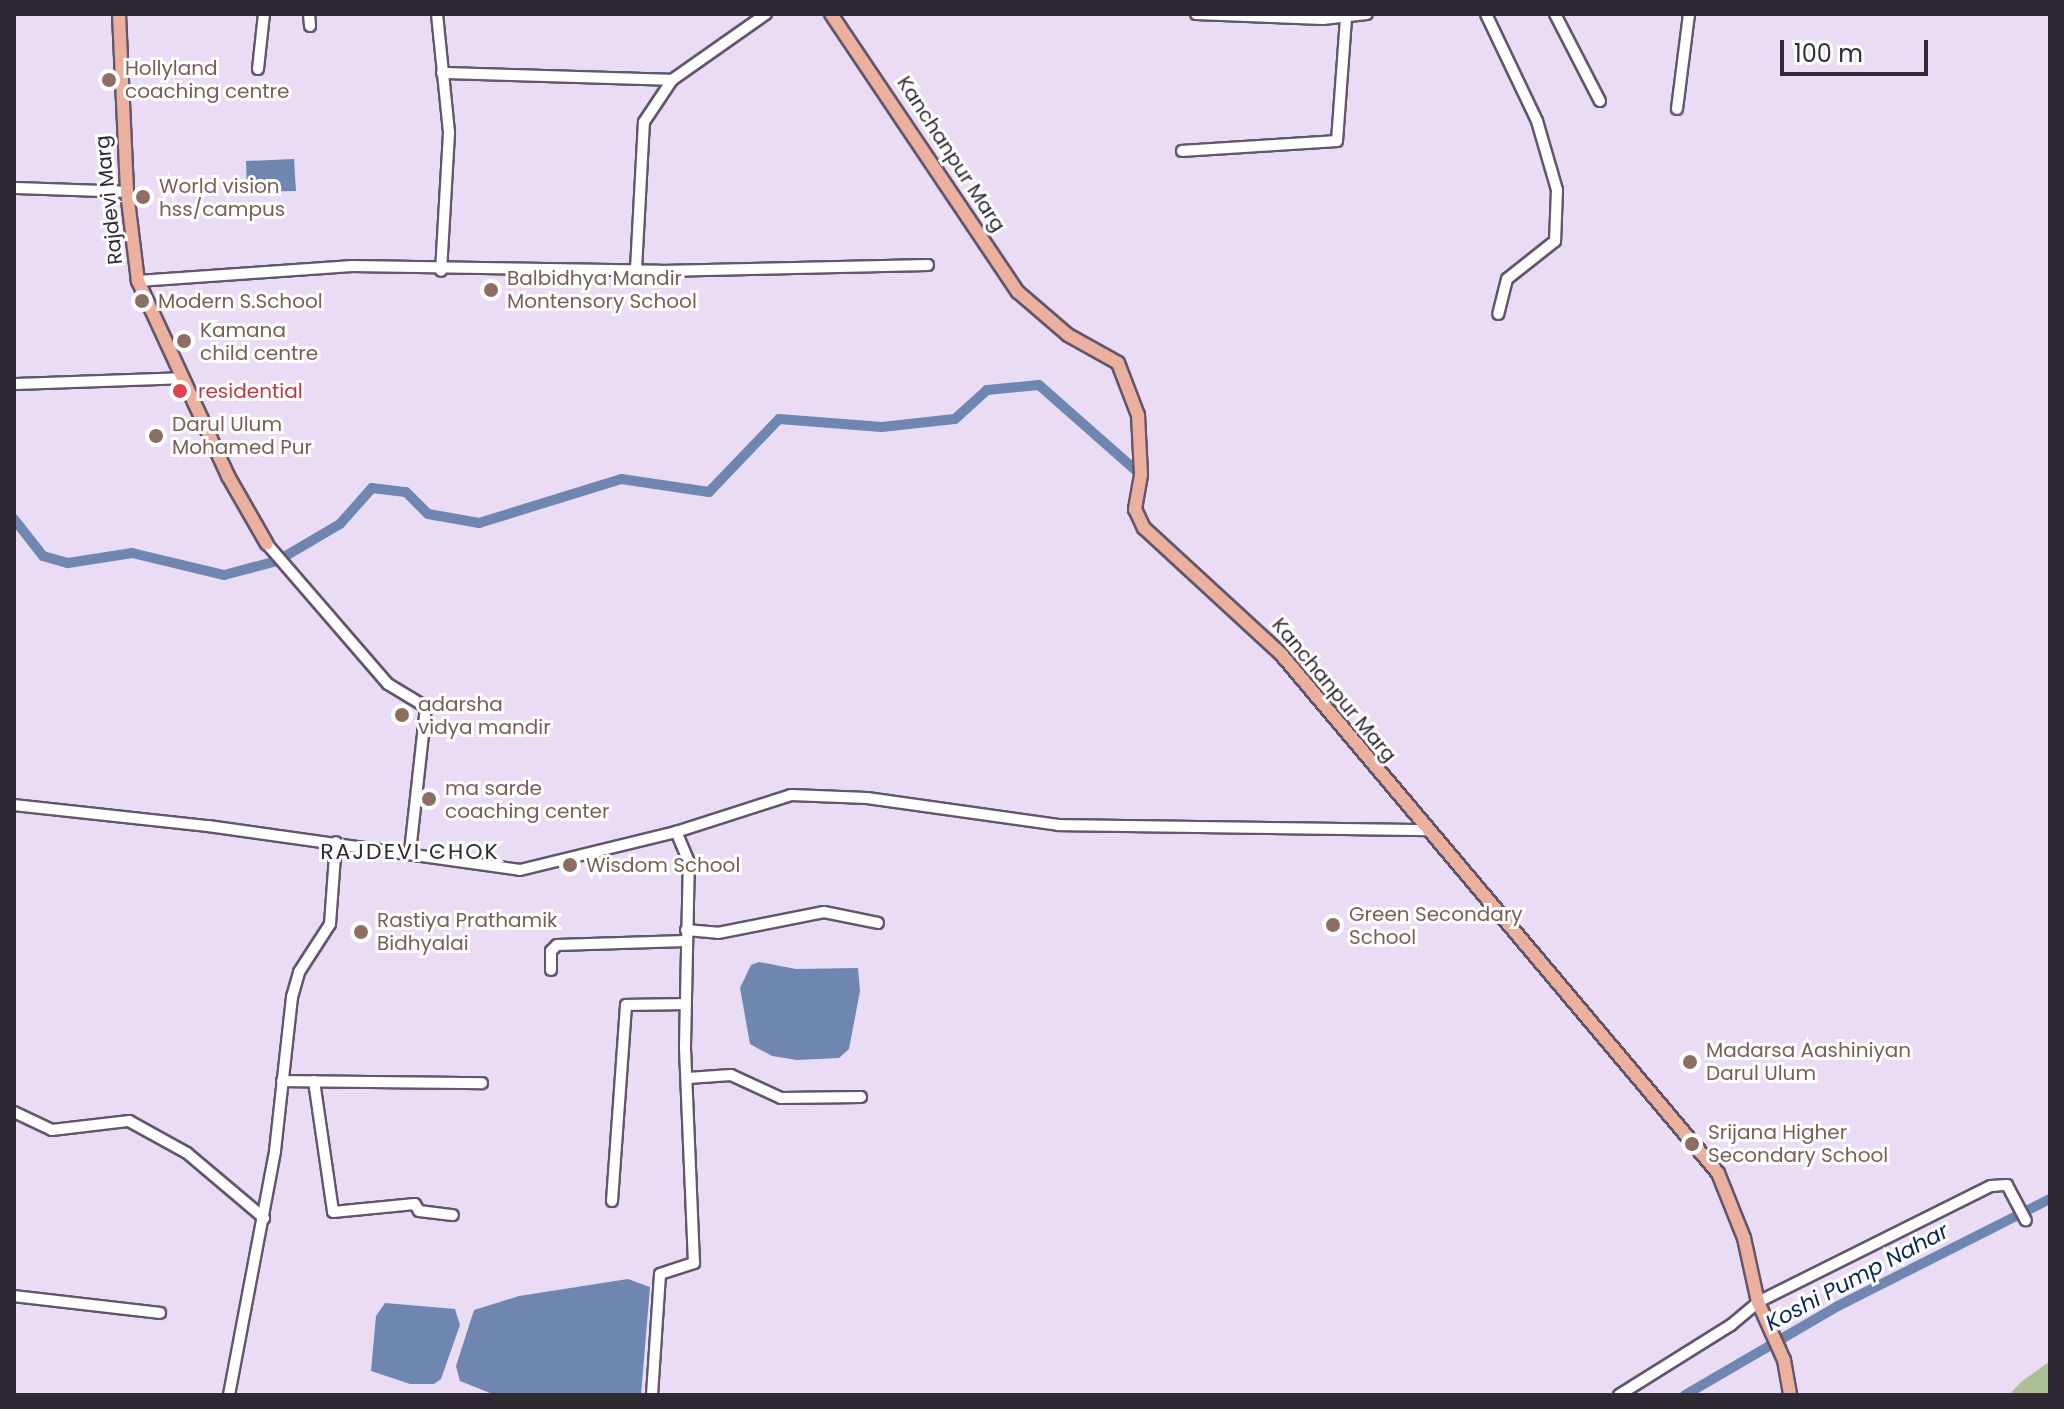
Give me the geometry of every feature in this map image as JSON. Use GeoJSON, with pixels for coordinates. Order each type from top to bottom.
{"type":"FeatureCollection","features":[{"type":"Feature","properties":{"kind":"main road","name":"Rajdevi Marg"},"geometry":{"type":"LineString","coordinates":[[119,14],[127,192],[138,281],[267,544]]}},
{"type":"Feature","properties":{"kind":"main road","name":"Kanchanpur Marg"},"geometry":{"type":"LineString","coordinates":[[831,14],[1018,292],[1068,335],[1118,363],[1138,415],[1141,475],[1135,509],[1144,528],[1281,654],[1718,1173],[1744,1238],[1758,1302],[1784,1360],[1790,1395]]}},
{"type":"Feature","properties":{"kind":"street"},"geometry":{"type":"LineString","coordinates":[[258,69],[264,14]]}},
{"type":"Feature","properties":{"kind":"street"},"geometry":{"type":"LineString","coordinates":[[309,14],[310,26]]}},
{"type":"Feature","properties":{"kind":"street"},"geometry":{"type":"LineString","coordinates":[[437,14],[449,133],[441,271]]}},
{"type":"Feature","properties":{"kind":"street"},"geometry":{"type":"LineString","coordinates":[[636,269],[644,122],[672,80],[766,14]]}},
{"type":"Feature","properties":{"kind":"street"},"geometry":{"type":"LineString","coordinates":[[1196,14],[1346,18],[1367,14]]}},
{"type":"Feature","properties":{"kind":"street"},"geometry":{"type":"LineString","coordinates":[[1486,14],[1537,121],[1557,190],[1555,241],[1507,279],[1498,314]]}},
{"type":"Feature","properties":{"kind":"street"},"geometry":{"type":"LineString","coordinates":[[1555,14],[1600,101]]}},
{"type":"Feature","properties":{"kind":"street"},"geometry":{"type":"LineString","coordinates":[[1677,109],[1689,14]]}},
{"type":"Feature","properties":{"kind":"street"},"geometry":{"type":"LineString","coordinates":[[1182,151],[1337,141],[1346,18]]}},
{"type":"Feature","properties":{"kind":"street"},"geometry":{"type":"LineString","coordinates":[[442,73],[672,80]]}},
{"type":"Feature","properties":{"kind":"street"},"geometry":{"type":"LineString","coordinates":[[14,188],[127,192]]}},
{"type":"Feature","properties":{"kind":"street"},"geometry":{"type":"LineString","coordinates":[[138,281],[352,266],[441,271],[928,265]]}},
{"type":"Feature","properties":{"kind":"street"},"geometry":{"type":"LineString","coordinates":[[14,384],[183,378]]}},
{"type":"Feature","properties":{"kind":"street"},"geometry":{"type":"LineString","coordinates":[[267,544],[388,684],[426,707],[410,852]]}},
{"type":"Feature","properties":{"kind":"street"},"geometry":{"type":"LineString","coordinates":[[14,805],[336,842],[520,870],[676,832],[791,795],[867,798],[1058,825],[1428,830]]}},
{"type":"Feature","properties":{"kind":"street"},"geometry":{"type":"LineString","coordinates":[[652,1395],[660,1274],[694,1265],[685,1004],[689,862],[676,832]]}},
{"type":"Feature","properties":{"kind":"street"},"geometry":{"type":"LineString","coordinates":[[229,1395],[264,1218],[299,972],[330,924],[336,842]]}},
{"type":"Feature","properties":{"kind":"street"},"geometry":{"type":"LineString","coordinates":[[551,970],[551,951],[557,945],[718,933],[824,912],[878,923]]}},
{"type":"Feature","properties":{"kind":"street"},"geometry":{"type":"LineString","coordinates":[[612,1201],[626,1005],[685,1004]]}},
{"type":"Feature","properties":{"kind":"street"},"geometry":{"type":"LineString","coordinates":[[688,1078],[731,1075],[781,1098],[861,1097]]}},
{"type":"Feature","properties":{"kind":"street"},"geometry":{"type":"LineString","coordinates":[[282,1081],[482,1083]]}},
{"type":"Feature","properties":{"kind":"street"},"geometry":{"type":"LineString","coordinates":[[314,1081],[333,1212],[415,1204],[419,1211],[453,1215]]}},
{"type":"Feature","properties":{"kind":"street"},"geometry":{"type":"LineString","coordinates":[[14,1112],[52,1130],[129,1121],[187,1153],[264,1218]]}},
{"type":"Feature","properties":{"kind":"street"},"geometry":{"type":"LineString","coordinates":[[1619,1395],[1731,1325],[1758,1302],[1991,1186],[2007,1185],[2026,1220]]}},
{"type":"Feature","properties":{"kind":"street"},"geometry":{"type":"LineString","coordinates":[[14,1296],[160,1313]]}},
{"type":"Feature","properties":{"kind":"green space"},"geometry":{"type":"Polygon","coordinates":[[[2050,1361],[2050,1395],[2009,1395],[2021,1382],[2050,1361]]]}},
{"type":"Feature","properties":{"kind":"water"},"geometry":{"type":"Polygon","coordinates":[[[294,159],[296,191],[247,192],[246,161],[294,159]]]}},
{"type":"Feature","properties":{"kind":"water"},"geometry":{"type":"Polygon","coordinates":[[[759,962],[796,969],[858,968],[860,991],[849,1049],[839,1058],[797,1060],[772,1056],[750,1044],[740,988],[751,965],[759,962]]]}},
{"type":"Feature","properties":{"kind":"water"},"geometry":{"type":"Polygon","coordinates":[[[628,1279],[650,1287],[641,1395],[495,1395],[460,1381],[456,1366],[474,1310],[519,1296],[628,1279]]]}},
{"type":"Feature","properties":{"kind":"water"},"geometry":{"type":"Polygon","coordinates":[[[385,1303],[455,1309],[460,1325],[441,1379],[434,1384],[410,1384],[371,1371],[376,1316],[385,1303]]]}},
{"type":"Feature","properties":{"kind":"waterway"},"geometry":{"type":"LineString","coordinates":[[14,519],[43,556],[68,563],[132,553],[224,575],[277,561],[340,524],[372,488],[406,492],[428,514],[479,523],[621,479],[709,492],[779,419],[882,427],[955,419],[987,390],[1039,385],[1141,475]]}},
{"type":"Feature","properties":{"kind":"waterway","name":"Koshi Pump Nahar"},"geometry":{"type":"LineString","coordinates":[[1685,1395],[1838,1306],[2050,1199]]}},
{"type":"Feature","properties":{"kind":"place","name":"Hollyland coaching centre"},"geometry":{"type":"Point","coordinates":[109,80]}},
{"type":"Feature","properties":{"kind":"place","name":"World vision hss/campus"},"geometry":{"type":"Point","coordinates":[143,197]}},
{"type":"Feature","properties":{"kind":"place","name":"Balbidhya Mandir Montensory School"},"geometry":{"type":"Point","coordinates":[491,290]}},
{"type":"Feature","properties":{"kind":"place","name":"Modern S.School"},"geometry":{"type":"Point","coordinates":[142,301]}},
{"type":"Feature","properties":{"kind":"place","name":"Kamana child centre"},"geometry":{"type":"Point","coordinates":[184,341]}},
{"type":"Feature","properties":{"kind":"place","name":"residential"},"geometry":{"type":"Point","coordinates":[180,391]}},
{"type":"Feature","properties":{"kind":"place","name":"Darul Ulum Mohamed Pur"},"geometry":{"type":"Point","coordinates":[156,436]}},
{"type":"Feature","properties":{"kind":"place","name":"adarsha vidya mandir"},"geometry":{"type":"Point","coordinates":[402,715]}},
{"type":"Feature","properties":{"kind":"place","name":"ma sarde coaching center"},"geometry":{"type":"Point","coordinates":[429,799]}},
{"type":"Feature","properties":{"kind":"place","name":"Wisdom School"},"geometry":{"type":"Point","coordinates":[570,865]}},
{"type":"Feature","properties":{"kind":"place","name":"Green Secondary School"},"geometry":{"type":"Point","coordinates":[1333,925]}},
{"type":"Feature","properties":{"kind":"place","name":"Rastiya Prathamik Bidhyalai"},"geometry":{"type":"Point","coordinates":[361,932]}},
{"type":"Feature","properties":{"kind":"place","name":"Madarsa Aashiniyan Darul Ulum"},"geometry":{"type":"Point","coordinates":[1690,1062]}},
{"type":"Feature","properties":{"kind":"place","name":"Srijana Higher Secondary School"},"geometry":{"type":"Point","coordinates":[1692,1144]}},
{"type":"Feature","properties":{"kind":"district","name":"RAJDEVI CHOK"},"geometry":{"type":"Point","coordinates":[410,852]}}]}
